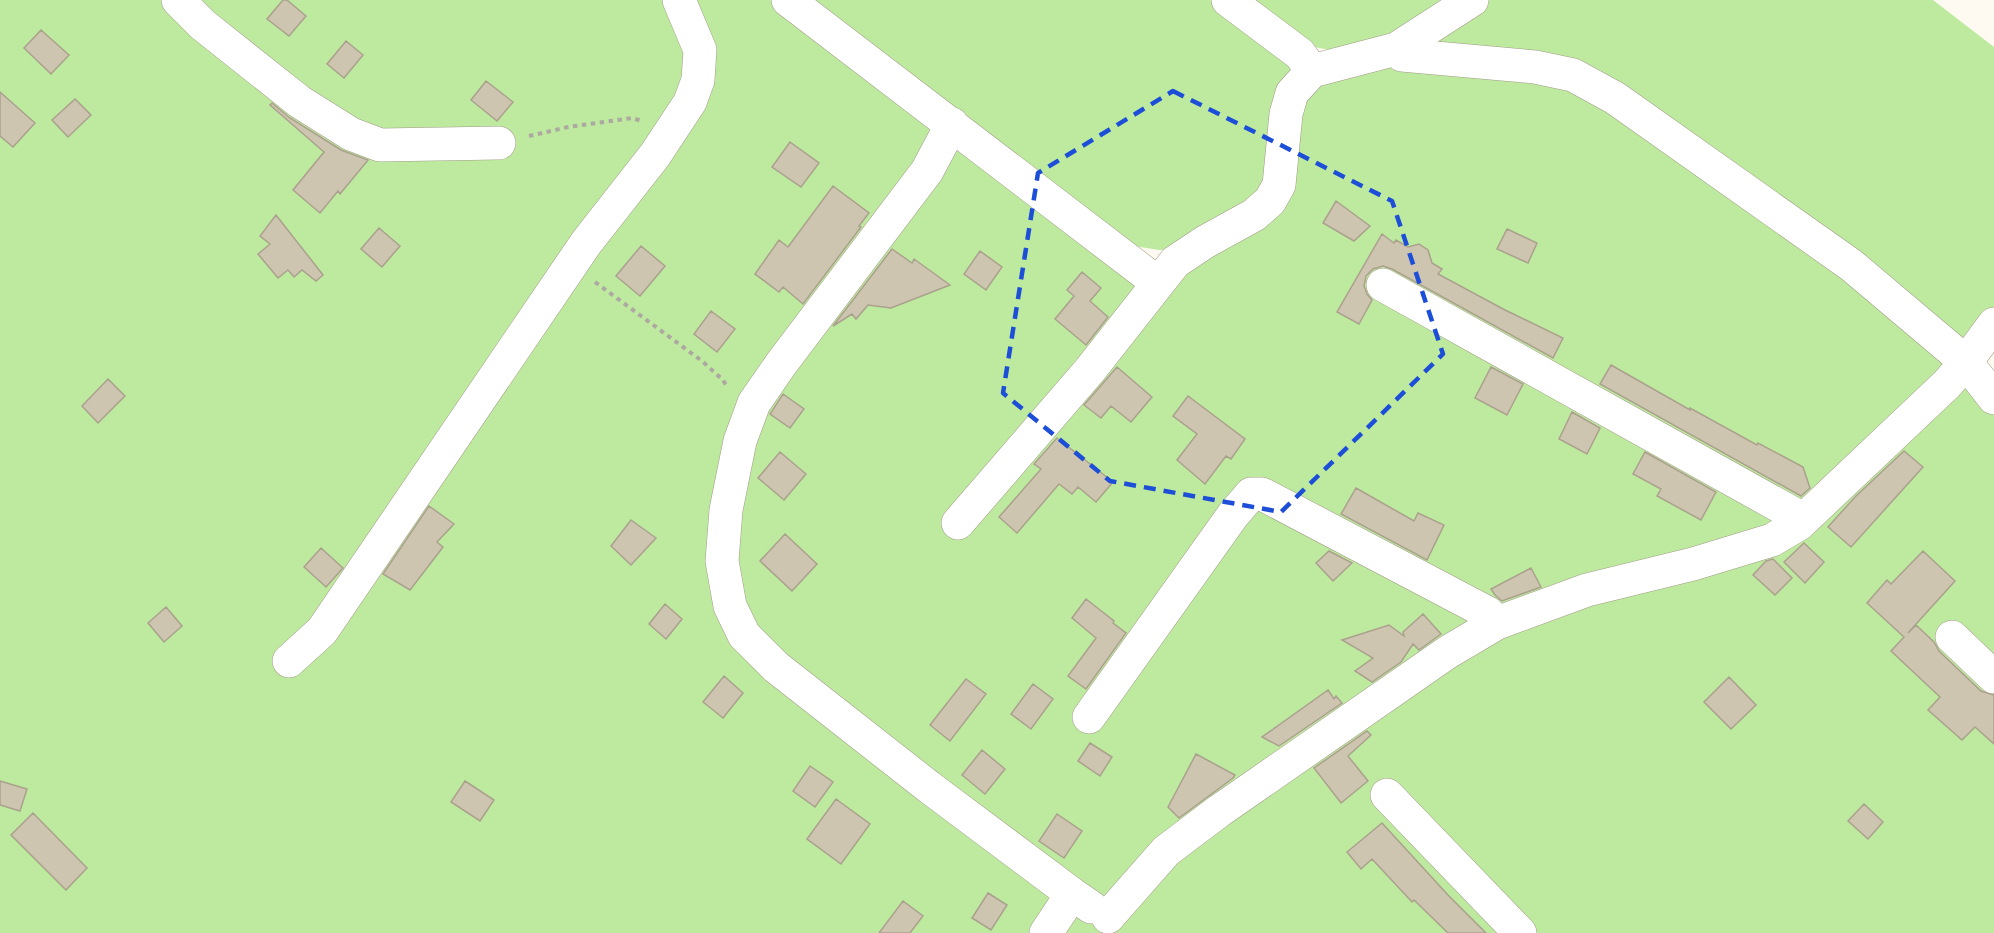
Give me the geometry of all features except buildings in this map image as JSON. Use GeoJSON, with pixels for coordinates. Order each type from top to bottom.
{"type":"FeatureCollection","features":[{"type":"Feature","properties":{"kind":"lane"},"geometry":{"type":"LineString","coordinates":[[178,0],[203,25],[300,102],[351,134],[380,145],[499,143]]}},
{"type":"Feature","properties":{"kind":"lane"},"geometry":{"type":"LineString","coordinates":[[289,661],[322,631],[572,264],[655,155],[690,102],[698,80],[700,50],[679,0]]}},
{"type":"Feature","properties":{"kind":"lane"},"geometry":{"type":"LineString","coordinates":[[788,0],[1158,283]]}},
{"type":"Feature","properties":{"kind":"lane"},"geometry":{"type":"LineString","coordinates":[[1228,0],[1300,54],[1312,71]]}},
{"type":"Feature","properties":{"kind":"lane"},"geometry":{"type":"LineString","coordinates":[[958,523],[1090,370],[1181,257],[1254,215],[1270,201],[1279,185],[1286,114],[1292,93],[1312,71],[1395,49],[1472,0]]}},
{"type":"Feature","properties":{"kind":"lane"},"geometry":{"type":"LineString","coordinates":[[1395,49],[1402,55],[1544,69],[1573,75],[1616,98],[1851,265],[1966,362],[1994,398]]}},
{"type":"Feature","properties":{"kind":"lane"},"geometry":{"type":"LineString","coordinates":[[952,124],[927,171],[754,403],[740,441],[726,510],[722,561],[730,606],[744,635],[776,667],[929,787],[1114,925],[1166,851],[1219,811],[1448,652],[1497,623],[1587,590],[1693,564],[1772,540],[1799,525],[1910,421],[1966,362],[1994,324]]}},
{"type":"Feature","properties":{"kind":"lane"},"geometry":{"type":"LineString","coordinates":[[1383,285],[1792,513],[1799,525]]}},
{"type":"Feature","properties":{"kind":"lane"},"geometry":{"type":"LineString","coordinates":[[1089,717],[1233,515],[1251,494],[1262,494],[1488,613],[1497,623]]}},
{"type":"Feature","properties":{"kind":"lane"},"geometry":{"type":"LineString","coordinates":[[1952,637],[1994,677]]}},
{"type":"Feature","properties":{"kind":"lane"},"geometry":{"type":"LineString","coordinates":[[1387,795],[1520,933]]}},
{"type":"Feature","properties":{"kind":"lane"},"geometry":{"type":"LineString","coordinates":[[1046,933],[1072,894]]}},
{"type":"Feature","properties":{"kind":"path"},"geometry":{"type":"LineString","coordinates":[[499,143],[568,127],[632,118],[672,130]]}},
{"type":"Feature","properties":{"kind":"path"},"geometry":{"type":"LineString","coordinates":[[572,264],[702,361],[723,380],[739,406],[750,416]]}},
{"type":"Feature","properties":{"kind":"highlighted area"},"geometry":{"type":"Polygon","coordinates":[[[1173,91],[1392,201],[1443,354],[1281,512],[1110,481],[1003,393],[1038,173],[1173,91]]]}},
{"type":"Feature","properties":{"kind":"green space"},"geometry":{"type":"Polygon","coordinates":[[[0,0],[780,0],[1160,292],[1234,237],[1293,125],[1313,80],[1389,61],[1563,77],[1850,272],[1994,409],[1994,933],[0,933],[0,0]]]}},
{"type":"Feature","properties":{"kind":"green space"},"geometry":{"type":"Polygon","coordinates":[[[798,0],[1220,0],[1294,71],[1269,189],[1168,250],[1115,243],[798,0]]]}},
{"type":"Feature","properties":{"kind":"green space"},"geometry":{"type":"Polygon","coordinates":[[[1237,0],[1460,0],[1384,47],[1330,50],[1309,46],[1237,0]]]}},
{"type":"Feature","properties":{"kind":"green space"},"geometry":{"type":"Polygon","coordinates":[[[1488,0],[1933,0],[1994,47],[1994,319],[1960,341],[1618,93],[1405,51],[1488,0]]]}}]}
